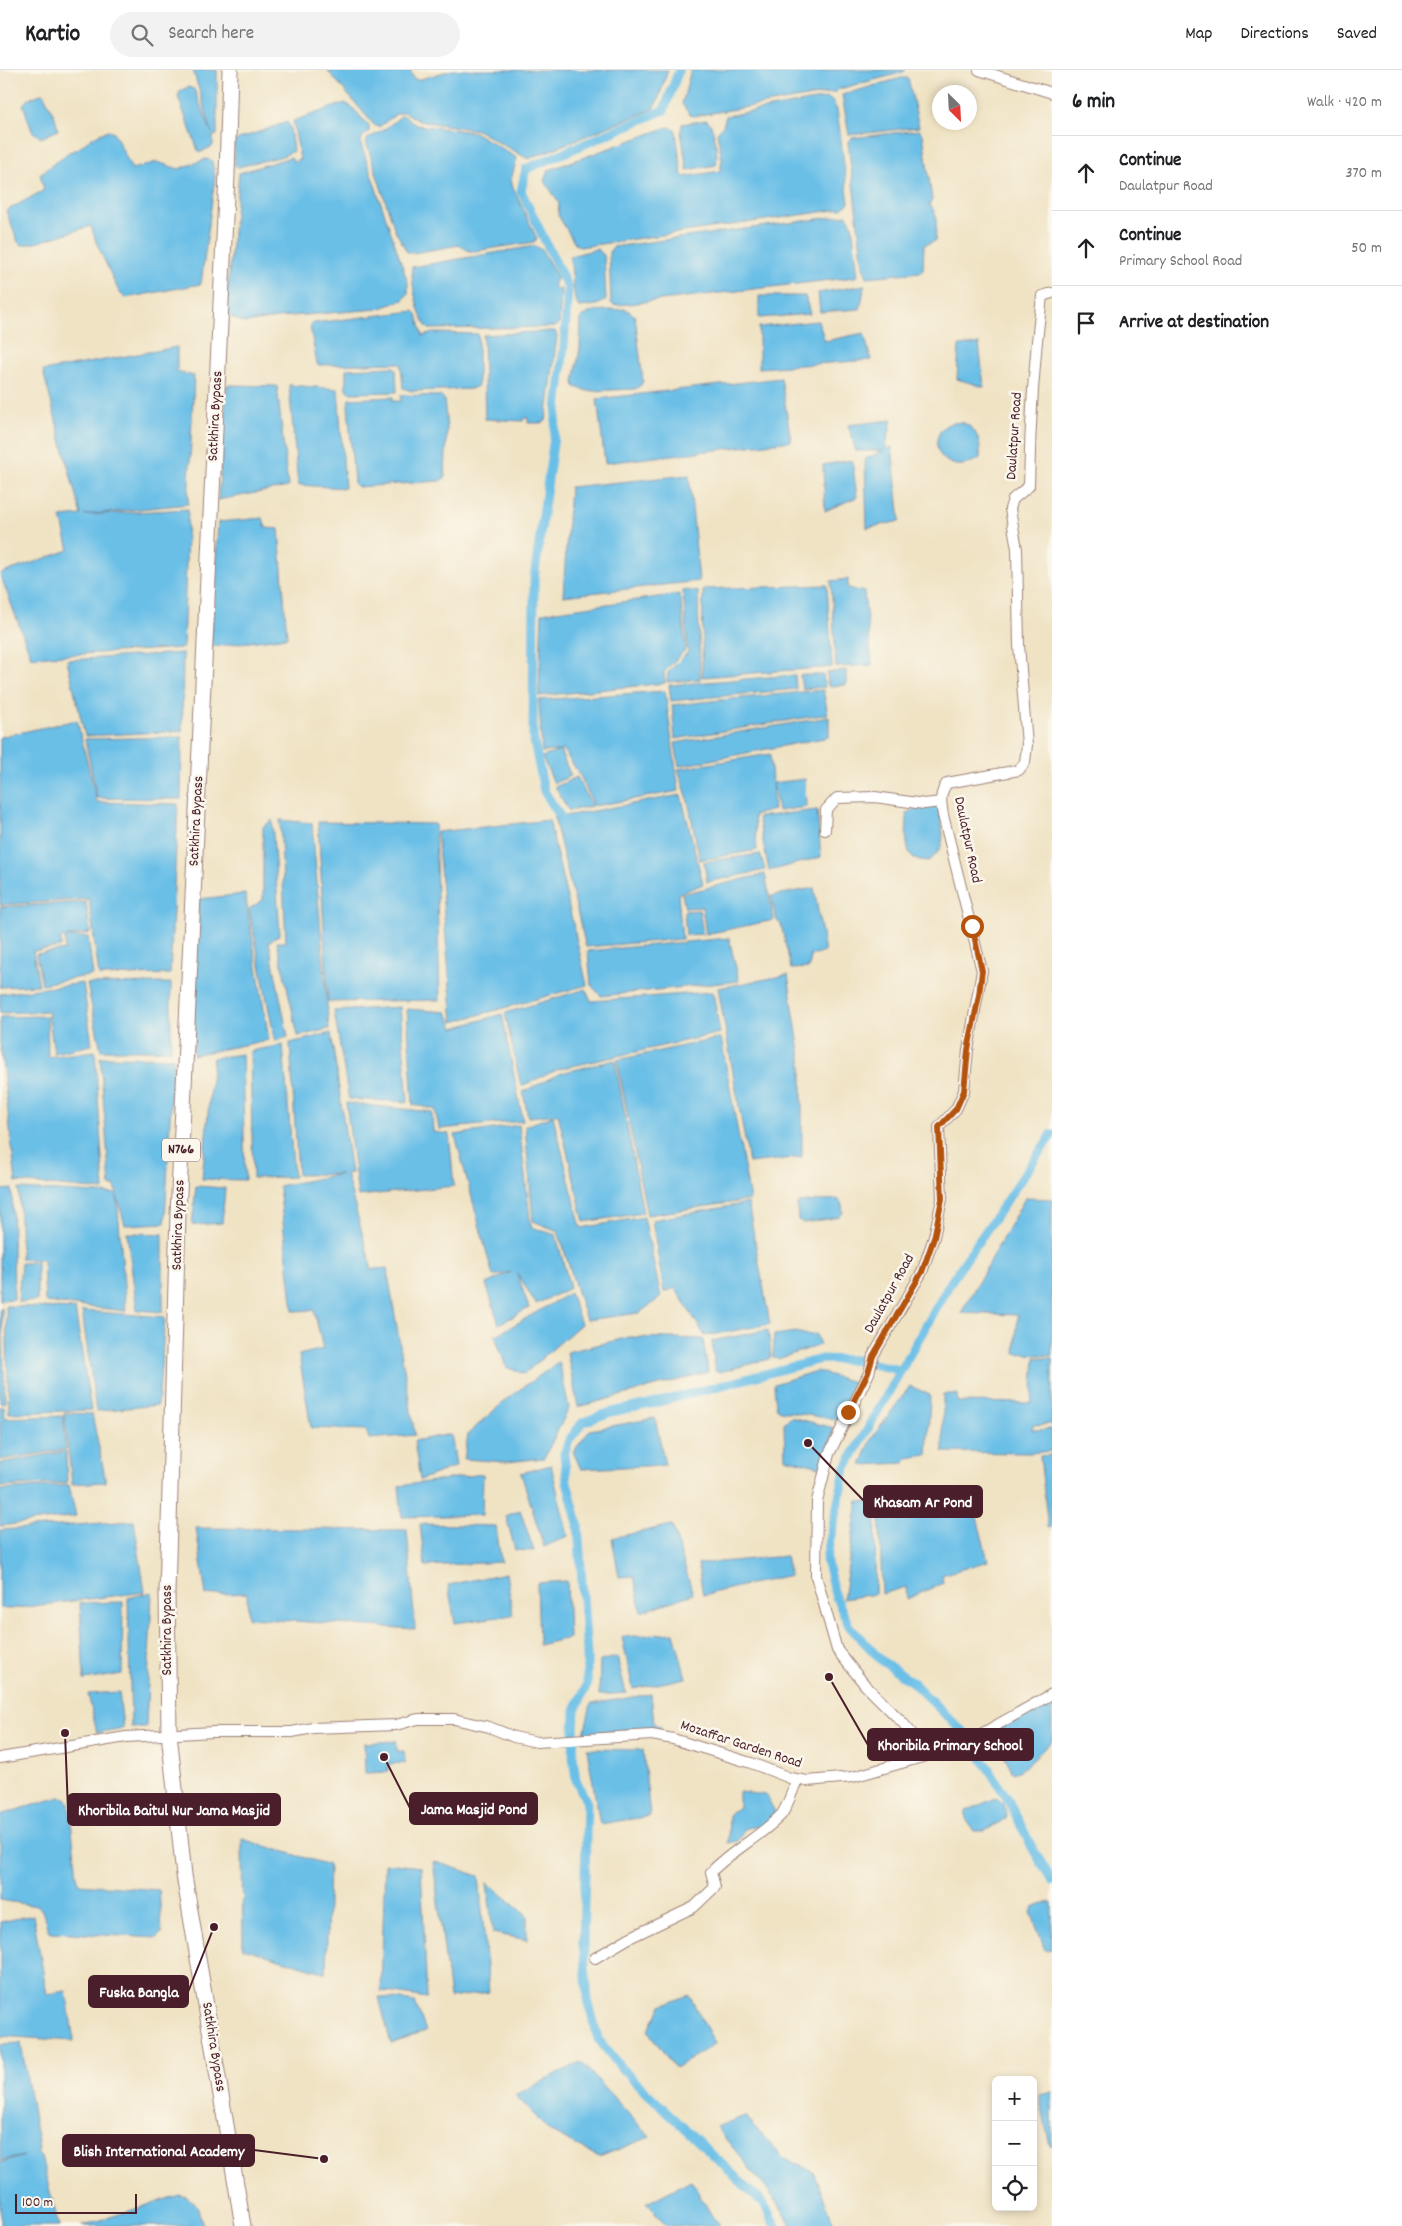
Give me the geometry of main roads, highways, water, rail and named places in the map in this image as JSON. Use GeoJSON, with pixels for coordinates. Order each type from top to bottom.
{"type":"FeatureCollection","features":[{"type":"Feature","properties":{"kind":"highway","name":"Satkhira Bypass"},"geometry":{"type":"LineString","coordinates":[[230,70],[227,175],[178,1214],[167,1593],[169,1734],[184,1875],[243,2226]]}},
{"type":"Feature","properties":{"kind":"water"},"geometry":{"type":"Polygon","coordinates":[[[193,70],[217,70],[217,135],[213,136],[213,146],[199,153],[178,97],[180,91],[188,87],[194,89],[212,133],[193,70]]]}},
{"type":"Feature","properties":{"kind":"water"},"geometry":{"type":"Polygon","coordinates":[[[327,70],[410,70],[413,77],[417,80],[452,70],[668,70],[653,109],[528,159],[477,130],[419,121],[405,112],[396,114],[379,127],[374,125],[327,70]]]}},
{"type":"Feature","properties":{"kind":"water"},"geometry":{"type":"Polygon","coordinates":[[[691,70],[906,70],[901,73],[839,89],[836,92],[694,116],[690,115],[682,104],[691,70]]]}},
{"type":"Feature","properties":{"kind":"water"},"geometry":{"type":"Polygon","coordinates":[[[901,78],[908,78],[919,127],[849,135],[842,95],[901,78]]]}},
{"type":"Feature","properties":{"kind":"water"},"geometry":{"type":"Polygon","coordinates":[[[43,93],[55,117],[58,130],[41,138],[32,131],[23,104],[28,99],[43,93]]]}},
{"type":"Feature","properties":{"kind":"water"},"geometry":{"type":"Polygon","coordinates":[[[826,98],[832,100],[837,110],[849,203],[841,209],[580,247],[575,244],[558,215],[559,203],[544,180],[549,170],[668,127],[675,129],[676,132],[682,175],[684,177],[720,171],[722,160],[717,132],[723,126],[726,116],[826,98]]]}},
{"type":"Feature","properties":{"kind":"water"},"geometry":{"type":"Polygon","coordinates":[[[345,103],[353,108],[369,126],[369,132],[362,137],[361,144],[408,283],[408,293],[403,300],[378,309],[291,316],[244,323],[231,317],[226,311],[226,304],[239,173],[291,157],[293,162],[300,159],[293,121],[345,103]]]}},
{"type":"Feature","properties":{"kind":"water"},"geometry":{"type":"Polygon","coordinates":[[[401,116],[405,116],[416,125],[474,132],[517,158],[511,180],[537,239],[534,242],[475,251],[469,251],[459,245],[413,253],[407,252],[395,230],[366,142],[367,139],[385,129],[401,116]]]}},
{"type":"Feature","properties":{"kind":"water"},"geometry":{"type":"Polygon","coordinates":[[[707,120],[712,128],[715,141],[716,165],[687,170],[681,132],[682,124],[707,120]]]}},
{"type":"Feature","properties":{"kind":"water"},"geometry":{"type":"Polygon","coordinates":[[[287,122],[290,127],[293,151],[283,156],[238,167],[235,166],[234,144],[236,140],[287,122]]]}},
{"type":"Feature","properties":{"kind":"water"},"geometry":{"type":"Polygon","coordinates":[[[108,130],[114,133],[132,169],[157,162],[179,169],[206,159],[212,161],[215,177],[201,284],[125,298],[119,292],[96,242],[91,226],[35,243],[21,245],[18,242],[6,211],[44,190],[40,174],[69,152],[78,149],[90,139],[108,130]]]}},
{"type":"Feature","properties":{"kind":"water"},"geometry":{"type":"Polygon","coordinates":[[[919,130],[923,134],[932,200],[929,205],[936,216],[935,241],[924,245],[923,269],[921,272],[867,277],[863,266],[848,142],[852,138],[919,130]]]}},
{"type":"Feature","properties":{"kind":"water"},"geometry":{"type":"Polygon","coordinates":[[[847,215],[852,224],[858,275],[855,277],[619,305],[611,303],[609,252],[613,247],[847,215]]]}},
{"type":"Feature","properties":{"kind":"water"},"geometry":{"type":"Polygon","coordinates":[[[535,246],[542,250],[558,279],[553,283],[556,289],[561,289],[559,324],[555,327],[429,329],[425,324],[416,300],[412,267],[535,246]]]}},
{"type":"Feature","properties":{"kind":"water"},"geometry":{"type":"Polygon","coordinates":[[[597,249],[604,255],[606,300],[597,305],[579,307],[575,300],[570,256],[597,249]]]}},
{"type":"Feature","properties":{"kind":"water"},"geometry":{"type":"Polygon","coordinates":[[[865,285],[860,309],[820,312],[818,293],[865,285]]]}},
{"type":"Feature","properties":{"kind":"water"},"geometry":{"type":"Polygon","coordinates":[[[759,296],[805,296],[810,314],[759,318],[759,296]]]}},
{"type":"Feature","properties":{"kind":"water"},"geometry":{"type":"Polygon","coordinates":[[[626,309],[635,316],[643,381],[641,385],[635,389],[588,391],[575,387],[574,382],[580,348],[581,317],[593,311],[626,309]]]}},
{"type":"Feature","properties":{"kind":"water"},"geometry":{"type":"Polygon","coordinates":[[[414,311],[417,314],[423,336],[433,333],[478,334],[478,386],[471,389],[411,391],[403,388],[401,365],[398,363],[317,364],[310,326],[314,323],[414,311]]]}},
{"type":"Feature","properties":{"kind":"water"},"geometry":{"type":"Polygon","coordinates":[[[818,321],[825,341],[864,333],[871,360],[759,368],[759,327],[818,321]]]}},
{"type":"Feature","properties":{"kind":"water"},"geometry":{"type":"Polygon","coordinates":[[[555,331],[557,336],[546,421],[528,423],[528,418],[524,418],[523,421],[485,419],[483,335],[555,331]]]}},
{"type":"Feature","properties":{"kind":"water"},"geometry":{"type":"Polygon","coordinates":[[[979,344],[984,387],[957,379],[959,346],[979,344]]]}},
{"type":"Feature","properties":{"kind":"water"},"geometry":{"type":"Polygon","coordinates":[[[177,347],[177,372],[194,376],[188,504],[84,515],[188,509],[183,648],[31,657],[0,574],[69,550],[61,517],[81,515],[43,371],[177,347]]]}},
{"type":"Feature","properties":{"kind":"water"},"geometry":{"type":"Polygon","coordinates":[[[394,367],[396,370],[397,392],[351,393],[346,389],[346,369],[394,367]]]}},
{"type":"Feature","properties":{"kind":"water"},"geometry":{"type":"Polygon","coordinates":[[[781,378],[791,441],[605,463],[597,399],[781,378]]]}},
{"type":"Feature","properties":{"kind":"water"},"geometry":{"type":"Polygon","coordinates":[[[227,385],[277,386],[288,487],[218,500],[227,385]]]}},
{"type":"Feature","properties":{"kind":"water"},"geometry":{"type":"Polygon","coordinates":[[[289,385],[338,389],[345,488],[298,485],[289,385]]]}},
{"type":"Feature","properties":{"kind":"water"},"geometry":{"type":"Polygon","coordinates":[[[401,395],[440,396],[444,399],[447,428],[445,478],[439,481],[358,487],[354,483],[349,399],[393,397],[393,401],[401,401],[401,395]]]}},
{"type":"Feature","properties":{"kind":"water"},"geometry":{"type":"Polygon","coordinates":[[[892,420],[885,450],[892,447],[900,521],[867,528],[865,459],[883,451],[856,451],[848,425],[892,420]]]}},
{"type":"Feature","properties":{"kind":"water"},"geometry":{"type":"Polygon","coordinates":[[[961,422],[971,427],[977,436],[980,446],[980,458],[966,464],[955,465],[948,462],[939,453],[937,441],[939,434],[945,426],[961,422]]]}},
{"type":"Feature","properties":{"kind":"water"},"geometry":{"type":"Polygon","coordinates":[[[852,460],[857,497],[825,511],[823,465],[852,460]]]}},
{"type":"Feature","properties":{"kind":"water"},"geometry":{"type":"Polygon","coordinates":[[[689,475],[699,581],[563,596],[570,487],[689,475]]]}},
{"type":"Feature","properties":{"kind":"water"},"geometry":{"type":"Polygon","coordinates":[[[263,518],[266,528],[279,529],[287,637],[211,647],[218,522],[263,518]]]}},
{"type":"Feature","properties":{"kind":"water"},"geometry":{"type":"Polygon","coordinates":[[[848,579],[848,588],[864,592],[872,665],[836,667],[831,581],[848,579]]]}},
{"type":"Feature","properties":{"kind":"water"},"geometry":{"type":"Polygon","coordinates":[[[827,585],[832,667],[702,677],[703,589],[827,585]]]}},
{"type":"Feature","properties":{"kind":"water"},"geometry":{"type":"Polygon","coordinates":[[[683,590],[698,592],[700,679],[667,682],[668,672],[688,652],[683,590]]]}},
{"type":"Feature","properties":{"kind":"water"},"geometry":{"type":"Polygon","coordinates":[[[680,594],[686,649],[664,672],[665,683],[539,696],[542,613],[680,594]]]}},
{"type":"Feature","properties":{"kind":"water"},"geometry":{"type":"Polygon","coordinates":[[[183,653],[182,731],[85,736],[67,660],[183,653]]]}},
{"type":"Feature","properties":{"kind":"water"},"geometry":{"type":"Polygon","coordinates":[[[846,670],[846,685],[828,686],[827,673],[846,670]]]}},
{"type":"Feature","properties":{"kind":"water"},"geometry":{"type":"Polygon","coordinates":[[[795,675],[796,689],[671,701],[669,685],[795,675]]]}},
{"type":"Feature","properties":{"kind":"water"},"geometry":{"type":"Polygon","coordinates":[[[800,675],[823,675],[825,687],[802,689],[800,675]]]}},
{"type":"Feature","properties":{"kind":"water"},"geometry":{"type":"Polygon","coordinates":[[[823,690],[828,714],[675,739],[672,705],[823,690]]]}},
{"type":"Feature","properties":{"kind":"water"},"geometry":{"type":"Polygon","coordinates":[[[665,691],[679,791],[594,806],[580,775],[563,750],[542,752],[539,700],[665,691]]]}},
{"type":"Feature","properties":{"kind":"water"},"geometry":{"type":"Polygon","coordinates":[[[829,717],[829,737],[679,766],[675,743],[829,717]]]}},
{"type":"Feature","properties":{"kind":"water"},"geometry":{"type":"Polygon","coordinates":[[[77,720],[97,802],[178,804],[170,974],[99,976],[89,899],[0,905],[0,737],[77,720]]]}},
{"type":"Feature","properties":{"kind":"water"},"geometry":{"type":"Polygon","coordinates":[[[182,737],[181,799],[97,798],[85,739],[182,737]]]}},
{"type":"Feature","properties":{"kind":"water"},"geometry":{"type":"Polygon","coordinates":[[[560,751],[571,776],[554,783],[542,757],[560,751]]]}},
{"type":"Feature","properties":{"kind":"water"},"geometry":{"type":"Polygon","coordinates":[[[770,754],[774,810],[754,815],[757,850],[700,860],[687,796],[678,769],[770,754]]]}},
{"type":"Feature","properties":{"kind":"water"},"geometry":{"type":"Polygon","coordinates":[[[577,777],[592,806],[569,811],[555,787],[577,777]]]}},
{"type":"Feature","properties":{"kind":"water"},"geometry":{"type":"Polygon","coordinates":[[[805,779],[806,807],[778,811],[773,783],[805,779]]]}},
{"type":"Feature","properties":{"kind":"water"},"geometry":{"type":"Polygon","coordinates":[[[681,795],[703,884],[678,894],[682,939],[586,947],[554,818],[681,795]]]}},
{"type":"Feature","properties":{"kind":"water"},"geometry":{"type":"Polygon","coordinates":[[[919,806],[938,807],[942,822],[942,843],[935,856],[928,861],[914,859],[907,844],[907,814],[919,806]]]}},
{"type":"Feature","properties":{"kind":"water"},"geometry":{"type":"Polygon","coordinates":[[[817,810],[821,857],[769,871],[758,817],[817,810]]]}},
{"type":"Feature","properties":{"kind":"water"},"geometry":{"type":"Polygon","coordinates":[[[272,820],[280,934],[269,942],[288,1037],[275,1041],[249,909],[263,900],[263,827],[272,820]]]}},
{"type":"Feature","properties":{"kind":"water"},"geometry":{"type":"Polygon","coordinates":[[[280,820],[312,823],[329,1029],[298,1036],[277,942],[286,942],[280,820]]]}},
{"type":"Feature","properties":{"kind":"water"},"geometry":{"type":"Polygon","coordinates":[[[549,820],[587,985],[453,1022],[437,832],[549,820]]]}},
{"type":"Feature","properties":{"kind":"water"},"geometry":{"type":"Polygon","coordinates":[[[318,822],[435,824],[440,1000],[328,1002],[318,822]]]}},
{"type":"Feature","properties":{"kind":"water"},"geometry":{"type":"Polygon","coordinates":[[[760,854],[765,870],[707,882],[704,862],[760,854]]]}},
{"type":"Feature","properties":{"kind":"water"},"geometry":{"type":"Polygon","coordinates":[[[765,874],[774,920],[706,934],[702,907],[685,908],[682,894],[765,874]]]}},
{"type":"Feature","properties":{"kind":"water"},"geometry":{"type":"Polygon","coordinates":[[[814,888],[825,952],[811,955],[809,968],[791,969],[781,924],[777,921],[771,896],[814,888]]]}},
{"type":"Feature","properties":{"kind":"water"},"geometry":{"type":"Polygon","coordinates":[[[245,894],[269,1040],[193,1055],[199,899],[245,894]]]}},
{"type":"Feature","properties":{"kind":"water"},"geometry":{"type":"Polygon","coordinates":[[[86,902],[90,933],[66,937],[88,937],[93,975],[42,984],[36,954],[65,950],[65,937],[61,938],[61,947],[33,951],[39,985],[0,987],[0,907],[86,902]]]}},
{"type":"Feature","properties":{"kind":"water"},"geometry":{"type":"Polygon","coordinates":[[[699,910],[703,934],[686,935],[684,911],[699,910]]]}},
{"type":"Feature","properties":{"kind":"water"},"geometry":{"type":"Polygon","coordinates":[[[729,938],[739,981],[601,996],[591,985],[588,951],[729,938]]]}},
{"type":"Feature","properties":{"kind":"water"},"geometry":{"type":"Polygon","coordinates":[[[788,975],[802,1066],[802,1157],[749,1163],[718,988],[788,975]]]}},
{"type":"Feature","properties":{"kind":"water"},"geometry":{"type":"Polygon","coordinates":[[[83,983],[92,1045],[54,1053],[48,1011],[0,1013],[0,994],[83,983]]]}},
{"type":"Feature","properties":{"kind":"water"},"geometry":{"type":"Polygon","coordinates":[[[171,983],[171,1050],[101,1050],[87,984],[171,983]]]}},
{"type":"Feature","properties":{"kind":"water"},"geometry":{"type":"Polygon","coordinates":[[[586,989],[591,1001],[713,992],[720,1033],[559,1069],[521,1086],[505,1013],[586,989]]]}},
{"type":"Feature","properties":{"kind":"water"},"geometry":{"type":"Polygon","coordinates":[[[400,1007],[408,1102],[349,1099],[334,1011],[400,1007]]]}},
{"type":"Feature","properties":{"kind":"water"},"geometry":{"type":"Polygon","coordinates":[[[407,1009],[447,1012],[454,1028],[502,1014],[523,1121],[439,1129],[435,1109],[413,1105],[407,1009]]]}},
{"type":"Feature","properties":{"kind":"water"},"geometry":{"type":"Polygon","coordinates":[[[47,1016],[48,1057],[95,1051],[104,1190],[16,1182],[0,1042],[0,1017],[47,1016]]]}},
{"type":"Feature","properties":{"kind":"water"},"geometry":{"type":"Polygon","coordinates":[[[331,1033],[351,1173],[346,1174],[372,1269],[387,1268],[415,1435],[369,1439],[366,1430],[311,1428],[299,1355],[323,1349],[314,1310],[293,1311],[279,1186],[341,1174],[298,1175],[290,1043],[331,1033]]]}},
{"type":"Feature","properties":{"kind":"water"},"geometry":{"type":"Polygon","coordinates":[[[721,1038],[750,1200],[647,1215],[617,1060],[721,1038]]]}},
{"type":"Feature","properties":{"kind":"water"},"geometry":{"type":"Polygon","coordinates":[[[283,1045],[294,1177],[253,1178],[250,1051],[283,1045]]]}},
{"type":"Feature","properties":{"kind":"water"},"geometry":{"type":"Polygon","coordinates":[[[242,1054],[245,1180],[202,1179],[213,1058],[242,1054]]]}},
{"type":"Feature","properties":{"kind":"water"},"geometry":{"type":"Polygon","coordinates":[[[100,1057],[173,1058],[165,1223],[125,1225],[117,1196],[126,1311],[45,1302],[43,1260],[21,1259],[19,1189],[117,1194],[115,1186],[110,1186],[100,1057]]]}},
{"type":"Feature","properties":{"kind":"water"},"geometry":{"type":"Polygon","coordinates":[[[615,1060],[643,1213],[584,1222],[558,1114],[528,1117],[523,1092],[561,1073],[615,1060]]]}},
{"type":"Feature","properties":{"kind":"water"},"geometry":{"type":"Polygon","coordinates":[[[346,1103],[432,1112],[433,1132],[449,1134],[454,1186],[358,1196],[346,1103]]]}},
{"type":"Feature","properties":{"kind":"water"},"geometry":{"type":"Polygon","coordinates":[[[553,1116],[581,1228],[644,1217],[661,1297],[639,1313],[586,1320],[558,1231],[533,1221],[525,1126],[553,1116]]]}},
{"type":"Feature","properties":{"kind":"water"},"geometry":{"type":"Polygon","coordinates":[[[519,1125],[531,1227],[556,1235],[570,1288],[536,1304],[517,1273],[529,1308],[499,1324],[486,1284],[511,1272],[493,1276],[455,1135],[519,1125]]]}},
{"type":"Feature","properties":{"kind":"water"},"geometry":{"type":"Polygon","coordinates":[[[196,1186],[225,1188],[222,1223],[192,1225],[196,1186]]]}},
{"type":"Feature","properties":{"kind":"water"},"geometry":{"type":"Polygon","coordinates":[[[12,1189],[14,1299],[0,1300],[0,1190],[12,1189]]]}},
{"type":"Feature","properties":{"kind":"water"},"geometry":{"type":"Polygon","coordinates":[[[1025,1198],[1052,1199],[1052,1356],[1015,1353],[1018,1315],[961,1313],[1025,1198]]]}},
{"type":"Feature","properties":{"kind":"water"},"geometry":{"type":"Polygon","coordinates":[[[838,1199],[842,1204],[843,1213],[839,1217],[804,1223],[798,1220],[797,1205],[799,1203],[838,1199]]]}},
{"type":"Feature","properties":{"kind":"water"},"geometry":{"type":"Polygon","coordinates":[[[748,1203],[770,1324],[705,1336],[675,1288],[664,1292],[652,1220],[748,1203]]]}},
{"type":"Feature","properties":{"kind":"water"},"geometry":{"type":"Polygon","coordinates":[[[127,1233],[163,1234],[163,1312],[137,1310],[127,1233]]]}},
{"type":"Feature","properties":{"kind":"water"},"geometry":{"type":"Polygon","coordinates":[[[37,1262],[37,1301],[18,1302],[21,1263],[37,1262]]]}},
{"type":"Feature","properties":{"kind":"water"},"geometry":{"type":"Polygon","coordinates":[[[570,1293],[581,1324],[524,1374],[506,1367],[495,1336],[570,1293]]]}},
{"type":"Feature","properties":{"kind":"water"},"geometry":{"type":"Polygon","coordinates":[[[6,1306],[75,1309],[91,1410],[9,1413],[6,1306]]]}},
{"type":"Feature","properties":{"kind":"water"},"geometry":{"type":"Polygon","coordinates":[[[0,1308],[2,1308],[5,1402],[0,1403],[0,1308]]]}},
{"type":"Feature","properties":{"kind":"water"},"geometry":{"type":"Polygon","coordinates":[[[82,1311],[165,1317],[158,1405],[96,1411],[82,1311]]]}},
{"type":"Feature","properties":{"kind":"water"},"geometry":{"type":"Polygon","coordinates":[[[768,1330],[771,1356],[769,1359],[720,1372],[715,1370],[712,1341],[768,1330]]]}},
{"type":"Feature","properties":{"kind":"water"},"geometry":{"type":"Polygon","coordinates":[[[796,1332],[808,1335],[816,1334],[820,1345],[778,1359],[773,1358],[774,1335],[796,1332]]]}},
{"type":"Feature","properties":{"kind":"water"},"geometry":{"type":"Polygon","coordinates":[[[630,1337],[703,1339],[708,1372],[578,1407],[567,1352],[630,1337]]]}},
{"type":"Feature","properties":{"kind":"water"},"geometry":{"type":"Polygon","coordinates":[[[1035,1357],[1052,1359],[1052,1424],[1033,1425],[1032,1430],[1052,1429],[1052,1451],[1029,1453],[943,1452],[943,1394],[957,1394],[957,1402],[1032,1403],[1035,1357]]]}},
{"type":"Feature","properties":{"kind":"water"},"geometry":{"type":"Polygon","coordinates":[[[559,1362],[569,1408],[544,1458],[507,1462],[464,1459],[468,1434],[508,1398],[559,1362]]]}},
{"type":"Feature","properties":{"kind":"water"},"geometry":{"type":"Polygon","coordinates":[[[816,1371],[857,1383],[840,1420],[781,1411],[776,1407],[774,1384],[816,1371]]]}},
{"type":"Feature","properties":{"kind":"water"},"geometry":{"type":"Polygon","coordinates":[[[910,1386],[930,1395],[927,1455],[907,1458],[905,1463],[861,1465],[872,1438],[910,1386]]]}},
{"type":"Feature","properties":{"kind":"water"},"geometry":{"type":"Polygon","coordinates":[[[4,1406],[5,1418],[63,1416],[66,1449],[0,1460],[0,1407],[4,1406]]]}},
{"type":"Feature","properties":{"kind":"water"},"geometry":{"type":"Polygon","coordinates":[[[64,1413],[92,1414],[106,1482],[72,1484],[64,1413]]]}},
{"type":"Feature","properties":{"kind":"water"},"geometry":{"type":"Polygon","coordinates":[[[791,1417],[834,1428],[824,1468],[785,1458],[784,1423],[791,1417]]]}},
{"type":"Feature","properties":{"kind":"water"},"geometry":{"type":"Polygon","coordinates":[[[655,1418],[665,1465],[581,1469],[573,1452],[590,1430],[655,1418]]]}},
{"type":"Feature","properties":{"kind":"water"},"geometry":{"type":"Polygon","coordinates":[[[451,1434],[456,1466],[420,1480],[414,1441],[451,1434]]]}},
{"type":"Feature","properties":{"kind":"water"},"geometry":{"type":"Polygon","coordinates":[[[66,1451],[67,1483],[0,1487],[0,1463],[66,1451]]]}},
{"type":"Feature","properties":{"kind":"water"},"geometry":{"type":"Polygon","coordinates":[[[1052,1455],[1052,1527],[1048,1528],[1040,1456],[1052,1455]]]}},
{"type":"Feature","properties":{"kind":"water"},"geometry":{"type":"Polygon","coordinates":[[[551,1465],[568,1536],[544,1547],[521,1473],[551,1465]]]}},
{"type":"Feature","properties":{"kind":"water"},"geometry":{"type":"Polygon","coordinates":[[[483,1474],[482,1515],[402,1517],[399,1486],[483,1474]]]}},
{"type":"Feature","properties":{"kind":"water"},"geometry":{"type":"Polygon","coordinates":[[[69,1485],[76,1516],[0,1526],[0,1490],[69,1485]]]}},
{"type":"Feature","properties":{"kind":"water"},"geometry":{"type":"Polygon","coordinates":[[[901,1497],[916,1501],[973,1501],[988,1561],[942,1575],[943,1583],[907,1599],[906,1587],[882,1594],[879,1501],[901,1501],[901,1497]]]}},
{"type":"Feature","properties":{"kind":"water"},"geometry":{"type":"Polygon","coordinates":[[[858,1501],[876,1503],[875,1594],[843,1599],[858,1501]]]}},
{"type":"Feature","properties":{"kind":"water"},"geometry":{"type":"Polygon","coordinates":[[[520,1510],[534,1551],[515,1550],[506,1516],[520,1510]]]}},
{"type":"Feature","properties":{"kind":"water"},"geometry":{"type":"Polygon","coordinates":[[[134,1521],[145,1592],[9,1609],[0,1608],[0,1530],[134,1521]]]}},
{"type":"Feature","properties":{"kind":"water"},"geometry":{"type":"Polygon","coordinates":[[[420,1524],[496,1526],[501,1562],[425,1566],[420,1524]]]}},
{"type":"Feature","properties":{"kind":"water"},"geometry":{"type":"Polygon","coordinates":[[[672,1525],[693,1594],[641,1612],[634,1576],[619,1577],[612,1538],[672,1525]]]}},
{"type":"Feature","properties":{"kind":"water"},"geometry":{"type":"Polygon","coordinates":[[[196,1528],[407,1530],[415,1629],[248,1618],[247,1593],[206,1595],[196,1528]]]}},
{"type":"Feature","properties":{"kind":"water"},"geometry":{"type":"Polygon","coordinates":[[[786,1556],[790,1575],[703,1595],[698,1564],[786,1556]]]}},
{"type":"Feature","properties":{"kind":"water"},"geometry":{"type":"Polygon","coordinates":[[[506,1573],[513,1615],[455,1623],[448,1585],[506,1573]]]}},
{"type":"Feature","properties":{"kind":"water"},"geometry":{"type":"Polygon","coordinates":[[[567,1581],[569,1638],[539,1645],[537,1583],[567,1581]]]}},
{"type":"Feature","properties":{"kind":"water"},"geometry":{"type":"Polygon","coordinates":[[[152,1592],[146,1727],[131,1727],[128,1598],[152,1592]]]}},
{"type":"Feature","properties":{"kind":"water"},"geometry":{"type":"Polygon","coordinates":[[[123,1602],[122,1674],[84,1680],[80,1603],[123,1602]]]}},
{"type":"Feature","properties":{"kind":"water"},"geometry":{"type":"Polygon","coordinates":[[[674,1633],[686,1678],[633,1689],[622,1637],[674,1633]]]}},
{"type":"Feature","properties":{"kind":"water"},"geometry":{"type":"Polygon","coordinates":[[[617,1657],[626,1693],[599,1695],[600,1661],[617,1657]]]}},
{"type":"Feature","properties":{"kind":"water"},"geometry":{"type":"Polygon","coordinates":[[[119,1692],[123,1728],[97,1733],[88,1694],[119,1692]]]}},
{"type":"Feature","properties":{"kind":"water"},"geometry":{"type":"Polygon","coordinates":[[[651,1694],[654,1724],[661,1727],[660,1731],[644,1728],[584,1734],[591,1704],[651,1694]]]}},
{"type":"Feature","properties":{"kind":"water"},"geometry":{"type":"Polygon","coordinates":[[[1052,1698],[1052,1741],[1021,1770],[1013,1773],[992,1733],[994,1729],[1039,1707],[1052,1698]]]}},
{"type":"Feature","properties":{"kind":"water"},"geometry":{"type":"Polygon","coordinates":[[[397,1741],[395,1745],[397,1751],[404,1751],[405,1763],[388,1764],[388,1772],[365,1773],[364,1743],[397,1741]]]}},
{"type":"Feature","properties":{"kind":"water"},"geometry":{"type":"Polygon","coordinates":[[[587,1749],[643,1750],[650,1816],[600,1824],[587,1749]]]}},
{"type":"Feature","properties":{"kind":"water"},"geometry":{"type":"Polygon","coordinates":[[[739,1792],[766,1795],[775,1812],[765,1826],[745,1828],[738,1841],[728,1843],[729,1814],[739,1807],[739,1792]]]}},
{"type":"Feature","properties":{"kind":"water"},"geometry":{"type":"Polygon","coordinates":[[[60,1797],[66,1798],[69,1803],[79,1884],[159,1890],[162,1932],[157,1938],[52,1932],[48,1930],[42,1910],[37,1906],[0,1900],[0,1815],[60,1797]]]}},
{"type":"Feature","properties":{"kind":"water"},"geometry":{"type":"Polygon","coordinates":[[[996,1798],[1003,1803],[1007,1814],[1006,1818],[985,1831],[974,1831],[966,1819],[966,1811],[996,1798]]]}},
{"type":"Feature","properties":{"kind":"water"},"geometry":{"type":"Polygon","coordinates":[[[242,1839],[329,1865],[326,1973],[243,1948],[242,1839]]]}},
{"type":"Feature","properties":{"kind":"water"},"geometry":{"type":"Polygon","coordinates":[[[433,1861],[479,1876],[489,1992],[450,1998],[433,1861]]]}},
{"type":"Feature","properties":{"kind":"water"},"geometry":{"type":"Polygon","coordinates":[[[385,1863],[421,1867],[427,1998],[381,1991],[385,1863]]]}},
{"type":"Feature","properties":{"kind":"water"},"geometry":{"type":"Polygon","coordinates":[[[487,1882],[527,1915],[527,1940],[493,1933],[487,1882]]]}},
{"type":"Feature","properties":{"kind":"water"},"geometry":{"type":"Polygon","coordinates":[[[1052,1903],[1052,1949],[1045,1950],[1031,1912],[1033,1908],[1052,1903]]]}},
{"type":"Feature","properties":{"kind":"water"},"geometry":{"type":"Polygon","coordinates":[[[33,1915],[47,1994],[66,1991],[74,2041],[0,2036],[0,1922],[33,1915]]]}},
{"type":"Feature","properties":{"kind":"water"},"geometry":{"type":"Polygon","coordinates":[[[689,1995],[715,2044],[675,2068],[648,2031],[662,2005],[689,1995]]]}},
{"type":"Feature","properties":{"kind":"water"},"geometry":{"type":"Polygon","coordinates":[[[379,1997],[415,2002],[426,2031],[391,2044],[379,1997]]]}},
{"type":"Feature","properties":{"kind":"water"},"geometry":{"type":"Polygon","coordinates":[[[21,2043],[39,2149],[37,2153],[41,2157],[59,2226],[0,2226],[0,2163],[24,2156],[0,2161],[0,2044],[21,2043]]]}},
{"type":"Feature","properties":{"kind":"water"},"geometry":{"type":"Polygon","coordinates":[[[581,2062],[650,2137],[599,2157],[551,2132],[515,2095],[581,2062]]]}},
{"type":"Feature","properties":{"kind":"water"},"geometry":{"type":"Polygon","coordinates":[[[1052,2092],[1052,2146],[1050,2146],[1039,2095],[1052,2092]]]}},
{"type":"Feature","properties":{"kind":"water"},"geometry":{"type":"Polygon","coordinates":[[[745,2116],[783,2158],[813,2171],[835,2226],[791,2226],[778,2203],[716,2127],[745,2116]]]}},
{"type":"Feature","properties":{"kind":"water"},"geometry":{"type":"Polygon","coordinates":[[[691,2180],[712,2216],[720,2224],[718,2226],[667,2226],[647,2203],[691,2180]]]}},
{"type":"Feature","properties":{"kind":"water"},"geometry":{"type":"Polygon","coordinates":[[[179,2195],[187,2197],[197,2205],[203,2226],[82,2226],[179,2195]]]}},
{"type":"Feature","properties":{"kind":"waterway"},"geometry":{"type":"LineString","coordinates":[[567,827],[544,791],[533,736],[534,579],[554,437],[568,288],[521,191],[526,169],[664,110],[679,70]]}},
{"type":"Feature","properties":{"kind":"waterway"},"geometry":{"type":"LineString","coordinates":[[964,1733],[912,1682],[882,1661],[849,1626],[835,1595],[826,1559],[845,1469],[952,1280],[1052,1134]]}},
{"type":"Feature","properties":{"kind":"waterway"},"geometry":{"type":"LineString","coordinates":[[776,2226],[763,2203],[622,2069],[598,2039],[588,2000],[583,1943],[587,1803],[576,1780],[573,1756],[575,1710],[587,1685],[587,1655],[578,1524],[567,1482],[564,1454],[569,1440],[583,1422],[611,1412],[659,1402],[821,1359],[856,1360],[899,1370]]}},
{"type":"Feature","properties":{"kind":"waterway"},"geometry":{"type":"LineString","coordinates":[[973,1744],[1007,1798],[1034,1851],[1052,1880]]}},
{"type":"Feature","properties":{"kind":"place","name":"Khasam Ar Pond"},"geometry":{"type":"Point","coordinates":[808,1443]}},
{"type":"Feature","properties":{"kind":"place","name":"Khoribila Primary School"},"geometry":{"type":"Point","coordinates":[829,1677]}},
{"type":"Feature","properties":{"kind":"place","name":"Khoribila Baitul Nur Jama Masjid"},"geometry":{"type":"Point","coordinates":[65,1733]}},
{"type":"Feature","properties":{"kind":"place","name":"Jama Masjid Pond"},"geometry":{"type":"Point","coordinates":[384,1757]}},
{"type":"Feature","properties":{"kind":"place","name":"Fuska Bangla"},"geometry":{"type":"Point","coordinates":[214,1927]}},
{"type":"Feature","properties":{"kind":"place","name":"Blish International Academy"},"geometry":{"type":"Point","coordinates":[324,2159]}}]}
